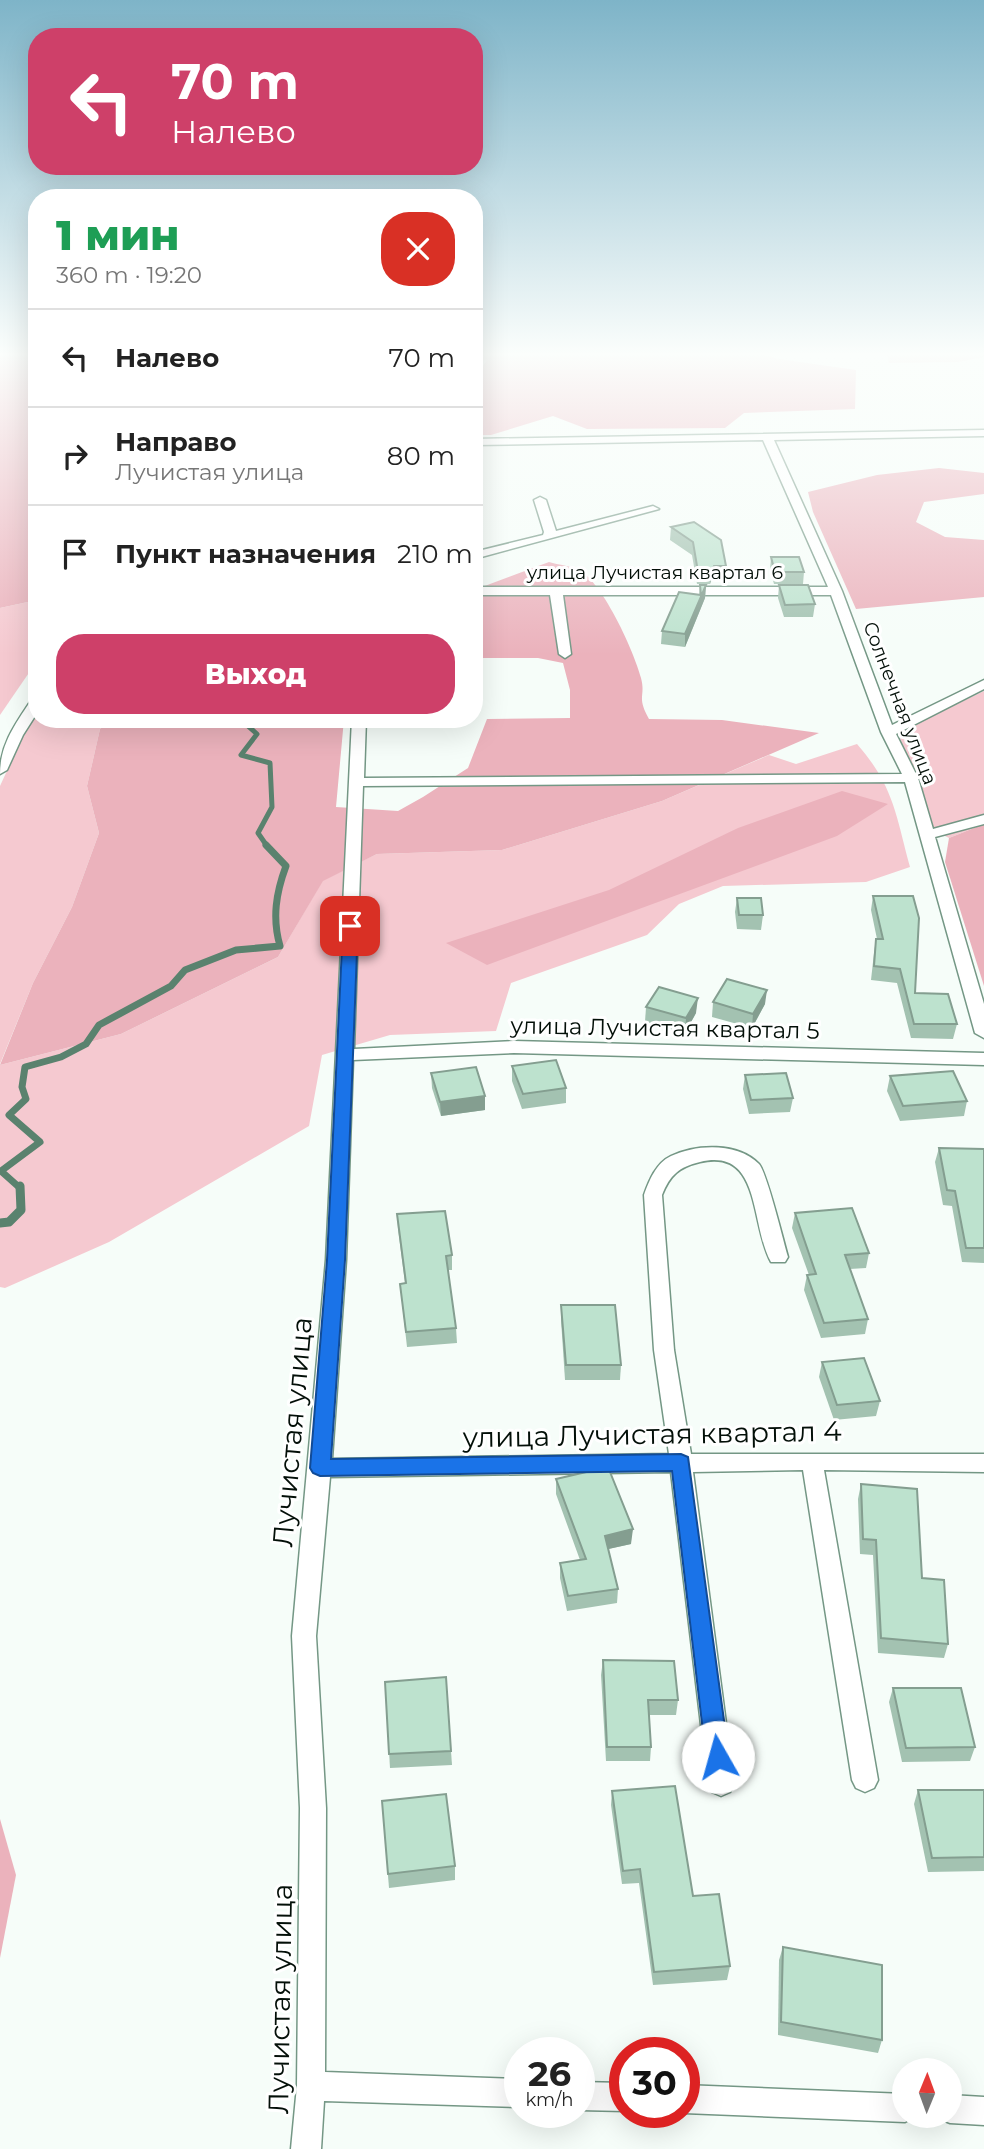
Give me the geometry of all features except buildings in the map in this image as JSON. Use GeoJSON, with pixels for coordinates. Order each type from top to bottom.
{"type":"FeatureCollection","features":[{"type":"Feature","properties":{"kind":"street","name":"Солнечная улица"},"geometry":{"type":"LineString","coordinates":[[775,455],[836,591],[888,732],[911,778],[984,1032]]}},
{"type":"Feature","properties":{"kind":"street"},"geometry":{"type":"LineString","coordinates":[[540,500],[550,533],[547,537]]}},
{"type":"Feature","properties":{"kind":"street"},"geometry":{"type":"LineString","coordinates":[[483,554],[653,509]]}},
{"type":"Feature","properties":{"kind":"street","name":"улица Лучистая квартал 6"},"geometry":{"type":"LineString","coordinates":[[483,591],[836,591]]}},
{"type":"Feature","properties":{"kind":"street"},"geometry":{"type":"LineString","coordinates":[[556,591],[565,654]]}},
{"type":"Feature","properties":{"kind":"street"},"geometry":{"type":"LineString","coordinates":[[888,732],[984,684]]}},
{"type":"Feature","properties":{"kind":"street"},"geometry":{"type":"LineString","coordinates":[[0,770],[28,716]]}},
{"type":"Feature","properties":{"kind":"street","name":"Лучистая улица"},"geometry":{"type":"LineString","coordinates":[[306,2149],[311,2086],[313,1808],[304,1636],[336,1260],[359,728]]}},
{"type":"Feature","properties":{"kind":"street"},"geometry":{"type":"LineString","coordinates":[[356,782],[911,778]]}},
{"type":"Feature","properties":{"kind":"street"},"geometry":{"type":"LineString","coordinates":[[926,835],[984,819]]}},
{"type":"Feature","properties":{"kind":"street","name":"улица Лучистая квартал 5"},"geometry":{"type":"LineString","coordinates":[[345,1055],[514,1048],[749,1051],[984,1059]]}},
{"type":"Feature","properties":{"kind":"street"},"geometry":{"type":"LineString","coordinates":[[721,1784],[681,1462],[664,1350],[653,1195],[660,1177],[676,1161],[706,1154],[732,1155],[752,1168],[778,1257]]}},
{"type":"Feature","properties":{"kind":"street"},"geometry":{"type":"LineString","coordinates":[[812,1461],[865,1780]]}},
{"type":"Feature","properties":{"kind":"street","name":"улица Лучистая квартал 4"},"geometry":{"type":"LineString","coordinates":[[320,1468],[812,1461],[984,1463]]}},
{"type":"Feature","properties":{"kind":"street"},"geometry":{"type":"LineString","coordinates":[[311,2086],[504,2092]]}},
{"type":"Feature","properties":{"kind":"street"},"geometry":{"type":"LineString","coordinates":[[700,2100],[892,2107]]}},
{"type":"Feature","properties":{"kind":"street"},"geometry":{"type":"LineString","coordinates":[[962,2109],[984,2110]]}},
{"type":"Feature","properties":{"kind":"shaded area"},"geometry":{"type":"Polygon","coordinates":[[[0,455],[28,455],[28,602],[0,608],[0,455]]]}},
{"type":"Feature","properties":{"kind":"shaded area"},"geometry":{"type":"Polygon","coordinates":[[[939,468],[984,473],[984,494],[924,502],[916,522],[945,537],[984,540],[984,597],[856,609],[813,512],[808,492],[877,475],[939,468]]]}},
{"type":"Feature","properties":{"kind":"shaded area"},"geometry":{"type":"Polygon","coordinates":[[[549,562],[581,571],[599,590],[625,636],[637,666],[642,684],[643,706],[649,719],[722,720],[819,733],[662,801],[502,850],[377,854],[323,881],[278,957],[121,1034],[0,1065],[33,983],[72,907],[99,833],[87,786],[100,729],[343,728],[336,807],[398,811],[468,768],[487,719],[570,718],[570,690],[563,663],[538,658],[483,658],[483,587],[549,562]]]}},
{"type":"Feature","properties":{"kind":"shaded area"},"geometry":{"type":"Polygon","coordinates":[[[28,602],[28,674],[0,715],[0,608],[28,602]]]}},
{"type":"Feature","properties":{"kind":"shaded area"},"geometry":{"type":"Polygon","coordinates":[[[984,691],[984,824],[949,838],[931,829],[898,732],[984,691]]]}},
{"type":"Feature","properties":{"kind":"shaded area"},"geometry":{"type":"Polygon","coordinates":[[[28,728],[101,728],[87,786],[99,833],[72,907],[33,983],[0,1064],[0,786],[28,728]]]}},
{"type":"Feature","properties":{"kind":"shaded area"},"geometry":{"type":"Polygon","coordinates":[[[857,744],[886,788],[910,867],[866,882],[723,886],[679,904],[647,935],[511,983],[496,1031],[390,1035],[322,1055],[309,1126],[109,1242],[5,1288],[0,1287],[0,1065],[121,1034],[278,957],[323,880],[377,854],[502,850],[662,801],[769,755],[796,764],[857,744]]]}},
{"type":"Feature","properties":{"kind":"shaded area"},"geometry":{"type":"Polygon","coordinates":[[[842,791],[888,804],[837,836],[487,965],[446,943],[609,890],[738,828],[842,791]]]}},
{"type":"Feature","properties":{"kind":"shaded area"},"geometry":{"type":"Polygon","coordinates":[[[984,824],[984,986],[945,862],[949,838],[984,824]]]}},
{"type":"Feature","properties":{"kind":"shaded area"},"geometry":{"type":"Polygon","coordinates":[[[0,1819],[16,1875],[0,1958],[0,1819]]]}},
{"type":"Feature","properties":{"kind":"waterway"},"geometry":{"type":"LineString","coordinates":[[250,728],[257,734],[241,755],[270,763],[272,807],[258,833],[267,846]]}},
{"type":"Feature","properties":{"kind":"waterway"},"geometry":{"type":"LineString","coordinates":[[20,1188],[1,1171],[40,1142],[9,1115],[26,1099],[22,1087],[25,1067],[61,1057],[86,1044],[99,1025],[171,986],[185,970],[236,950],[280,946],[276,906],[286,866],[266,845]]}},
{"type":"Feature","properties":{"kind":"waterway"},"geometry":{"type":"LineString","coordinates":[[0,1223],[9,1222],[21,1210],[20,1186]]}},
{"type":"Feature","properties":{"kind":"route"},"geometry":{"type":"LineString","coordinates":[[350,926],[336,1260],[320,1468],[681,1462],[718,1757]]}}]}
